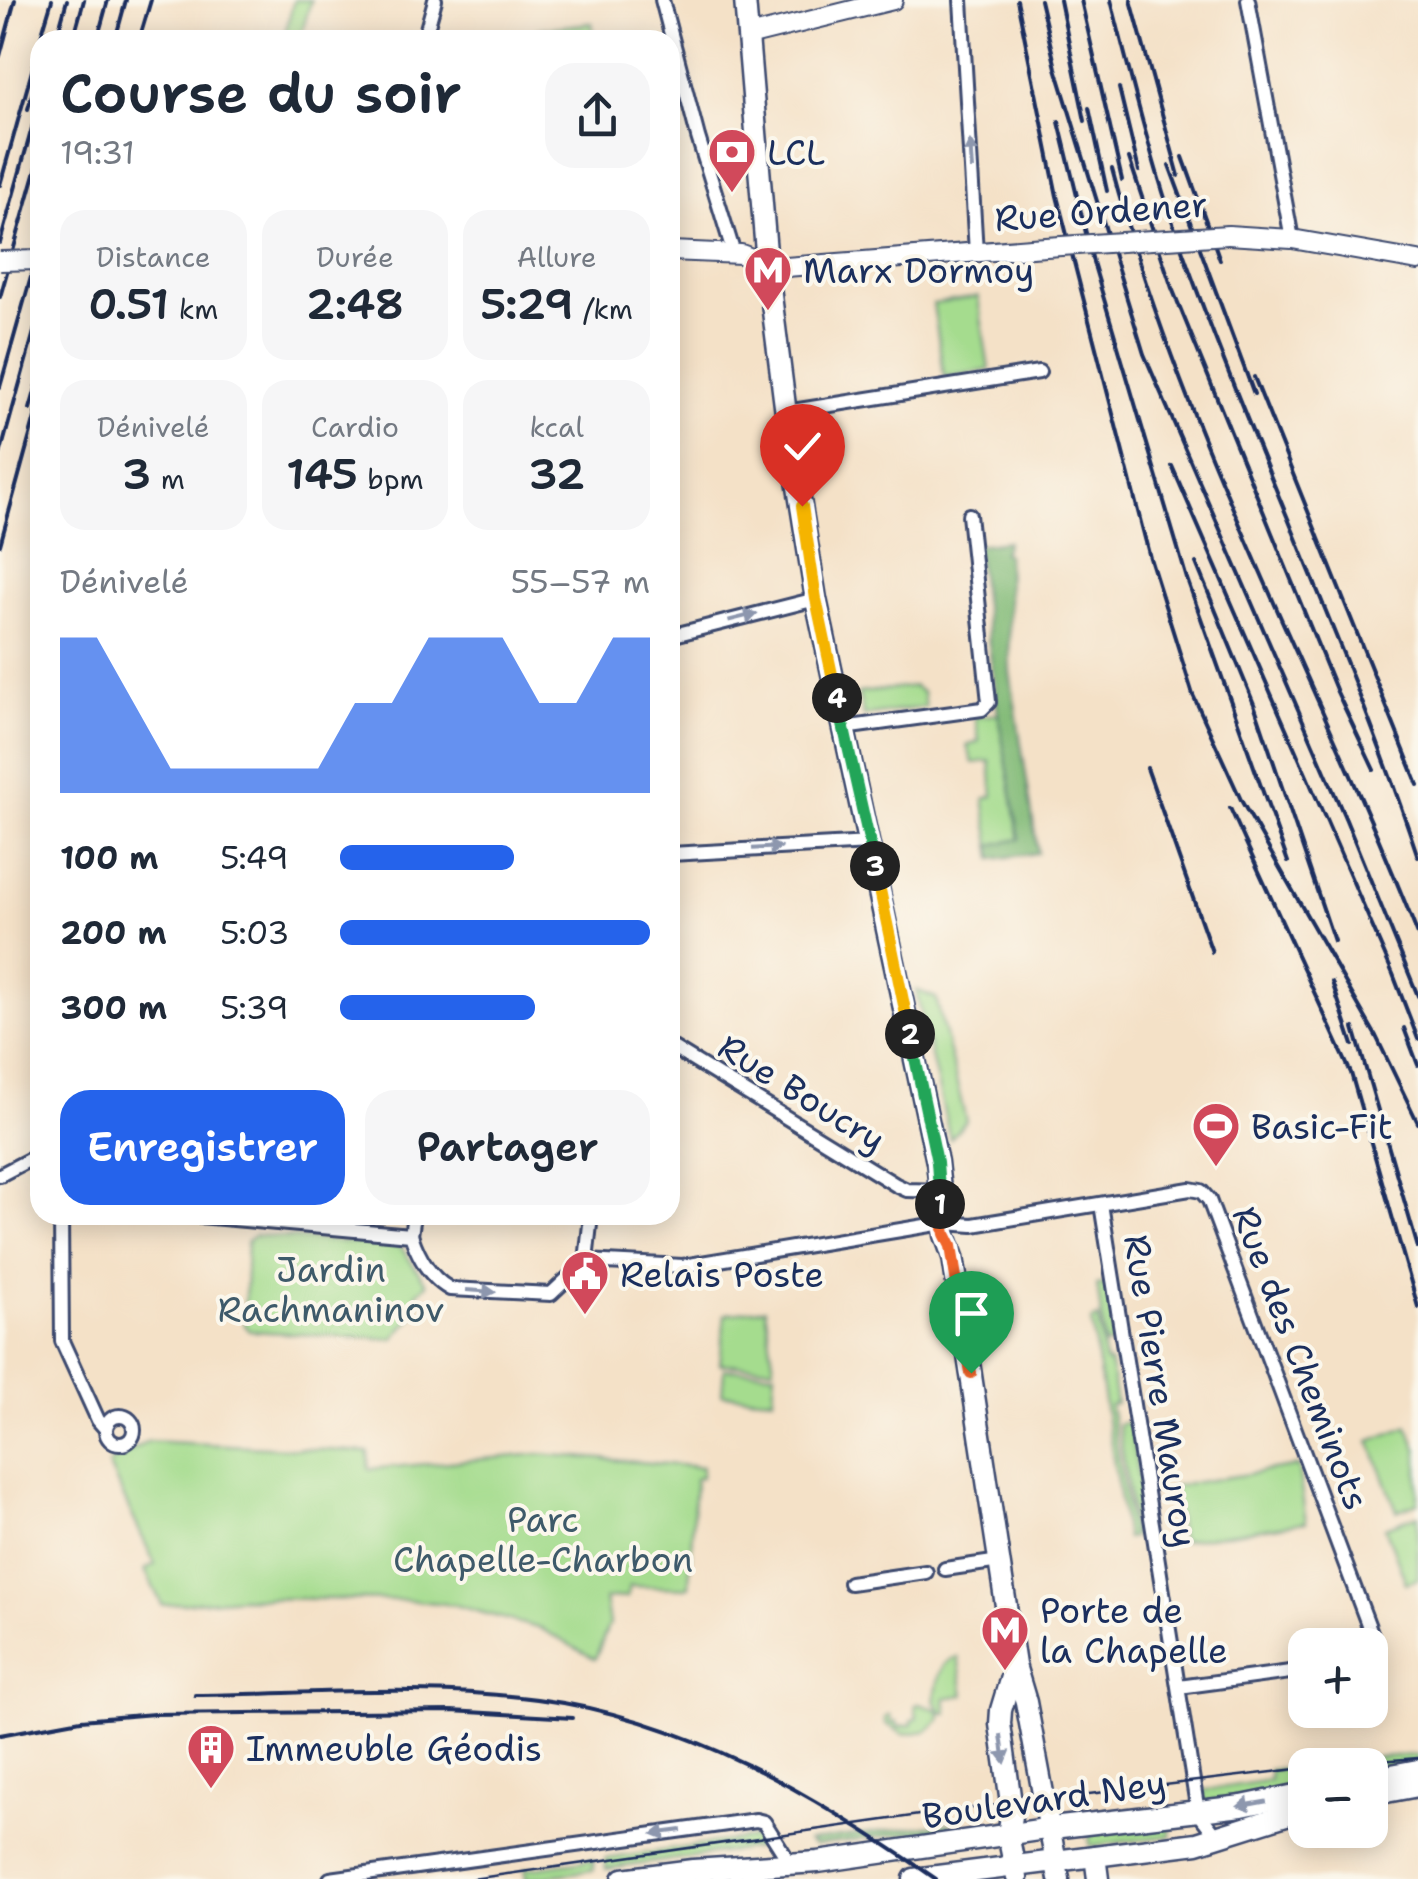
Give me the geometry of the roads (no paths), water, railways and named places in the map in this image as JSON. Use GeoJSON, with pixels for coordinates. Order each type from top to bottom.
{"type":"FeatureCollection","features":[{"type":"Feature","properties":{"kind":"main road"},"geometry":{"type":"LineString","coordinates":[[745,0],[777,266],[786,412],[816,599],[946,1206],[1015,1665],[1026,1702],[1058,1870]]}},
{"type":"Feature","properties":{"kind":"main road"},"geometry":{"type":"LineString","coordinates":[[748,36],[893,0]]}},
{"type":"Feature","properties":{"kind":"main road","name":"Rue Ordener"},"geometry":{"type":"LineString","coordinates":[[777,266],[1228,235],[1292,239],[1418,261]]}},
{"type":"Feature","properties":{"kind":"main road"},"geometry":{"type":"LineString","coordinates":[[680,251],[734,254],[777,266]]}},
{"type":"Feature","properties":{"kind":"main road"},"geometry":{"type":"LineString","coordinates":[[0,262],[30,260]]}},
{"type":"Feature","properties":{"kind":"main road"},"geometry":{"type":"LineString","coordinates":[[1015,1665],[1000,1717],[1012,1810],[1008,1835],[1016,1872]]}},
{"type":"Feature","properties":{"kind":"main road"},"geometry":{"type":"LineString","coordinates":[[1388,1776],[1418,1770]]}},
{"type":"Feature","properties":{"kind":"main road"},"geometry":{"type":"LineString","coordinates":[[1388,1792],[1418,1786]]}},
{"type":"Feature","properties":{"kind":"main road","name":"Boulevard Ney"},"geometry":{"type":"LineString","coordinates":[[623,1879],[693,1870],[792,1865],[1052,1828],[1198,1812],[1288,1796]]}},
{"type":"Feature","properties":{"kind":"main road","name":"Boulevard Ney"},"geometry":{"type":"LineString","coordinates":[[914,1879],[1058,1870],[1096,1856],[1217,1837],[1288,1814]]}},
{"type":"Feature","properties":{"kind":"main road"},"geometry":{"type":"LineString","coordinates":[[1096,1856],[1098,1879]]}},
{"type":"Feature","properties":{"kind":"street"},"geometry":{"type":"LineString","coordinates":[[427,30],[435,0]]}},
{"type":"Feature","properties":{"kind":"street"},"geometry":{"type":"LineString","coordinates":[[662,0],[670,30]]}},
{"type":"Feature","properties":{"kind":"street"},"geometry":{"type":"LineString","coordinates":[[960,0],[976,253]]}},
{"type":"Feature","properties":{"kind":"street"},"geometry":{"type":"LineString","coordinates":[[1248,0],[1292,239]]}},
{"type":"Feature","properties":{"kind":"street"},"geometry":{"type":"LineString","coordinates":[[680,69],[734,254]]}},
{"type":"Feature","properties":{"kind":"street"},"geometry":{"type":"LineString","coordinates":[[786,412],[1039,372]]}},
{"type":"Feature","properties":{"kind":"street"},"geometry":{"type":"LineString","coordinates":[[843,728],[982,710],[990,702],[969,515]]}},
{"type":"Feature","properties":{"kind":"street"},"geometry":{"type":"LineString","coordinates":[[680,633],[816,599]]}},
{"type":"Feature","properties":{"kind":"street"},"geometry":{"type":"LineString","coordinates":[[680,853],[870,842]]}},
{"type":"Feature","properties":{"kind":"street","name":"Rue Boucry"},"geometry":{"type":"LineString","coordinates":[[680,1052],[896,1185],[946,1206]]}},
{"type":"Feature","properties":{"kind":"street"},"geometry":{"type":"LineString","coordinates":[[0,1175],[30,1160]]}},
{"type":"Feature","properties":{"kind":"street","name":"Rue des Cheminots"},"geometry":{"type":"LineString","coordinates":[[946,1206],[973,1225],[1190,1189],[1201,1191],[1209,1200],[1369,1628]]}},
{"type":"Feature","properties":{"kind":"street","name":"Rue Pierre Mauroy"},"geometry":{"type":"LineString","coordinates":[[1100,1204],[1198,1812]]}},
{"type":"Feature","properties":{"kind":"street"},"geometry":{"type":"LineString","coordinates":[[586,1261],[683,1266],[946,1206]]}},
{"type":"Feature","properties":{"kind":"street"},"geometry":{"type":"LineString","coordinates":[[61,1225],[62,1341],[105,1428]]}},
{"type":"Feature","properties":{"kind":"street"},"geometry":{"type":"LineString","coordinates":[[300,1225],[411,1235]]}},
{"type":"Feature","properties":{"kind":"street"},"geometry":{"type":"LineString","coordinates":[[412,1225],[416,1250],[437,1282],[450,1289],[552,1294],[586,1261],[590,1225]]}},
{"type":"Feature","properties":{"kind":"street"},"geometry":{"type":"LineString","coordinates":[[945,1569],[1000,1561]]}},
{"type":"Feature","properties":{"kind":"street"},"geometry":{"type":"LineString","coordinates":[[850,1584],[926,1572]]}},
{"type":"Feature","properties":{"kind":"street"},"geometry":{"type":"LineString","coordinates":[[1178,1688],[1288,1672]]}},
{"type":"Feature","properties":{"kind":"street"},"geometry":{"type":"LineString","coordinates":[[1198,1812],[1217,1837]]}},
{"type":"Feature","properties":{"kind":"street"},"geometry":{"type":"LineString","coordinates":[[330,1879],[756,1820],[764,1822],[792,1865]]}},
{"type":"Feature","properties":{"kind":"tram line"},"geometry":{"type":"LineString","coordinates":[[1388,1760],[1418,1758]]}},
{"type":"Feature","properties":{"kind":"tram line"},"geometry":{"type":"LineString","coordinates":[[472,1879],[947,1811],[1288,1770]]}},
{"type":"Feature","properties":{"kind":"railway"},"geometry":{"type":"LineString","coordinates":[[0,56],[15,0]]}},
{"type":"Feature","properties":{"kind":"railway"},"geometry":{"type":"LineString","coordinates":[[43,30],[52,0]]}},
{"type":"Feature","properties":{"kind":"railway"},"geometry":{"type":"LineString","coordinates":[[59,30],[67,0]]}},
{"type":"Feature","properties":{"kind":"railway"},"geometry":{"type":"LineString","coordinates":[[76,30],[84,0]]}},
{"type":"Feature","properties":{"kind":"railway"},"geometry":{"type":"LineString","coordinates":[[100,30],[108,0]]}},
{"type":"Feature","properties":{"kind":"railway"},"geometry":{"type":"LineString","coordinates":[[118,30],[126,0]]}},
{"type":"Feature","properties":{"kind":"railway"},"geometry":{"type":"LineString","coordinates":[[142,30],[151,0]]}},
{"type":"Feature","properties":{"kind":"railway"},"geometry":{"type":"LineString","coordinates":[[1017,0],[1057,196],[1150,558],[1193,695],[1242,802],[1376,1036],[1418,1123]]}},
{"type":"Feature","properties":{"kind":"railway"},"geometry":{"type":"LineString","coordinates":[[1040,0],[1056,68],[1144,354],[1418,996]]}},
{"type":"Feature","properties":{"kind":"railway"},"geometry":{"type":"LineString","coordinates":[[1060,0],[1085,121]]}},
{"type":"Feature","properties":{"kind":"railway"},"geometry":{"type":"LineString","coordinates":[[1081,0],[1122,180]]}},
{"type":"Feature","properties":{"kind":"railway"},"geometry":{"type":"LineString","coordinates":[[1111,0],[1184,255],[1363,705],[1418,857]]}},
{"type":"Feature","properties":{"kind":"railway"},"geometry":{"type":"LineString","coordinates":[[1131,0],[1179,176]]}},
{"type":"Feature","properties":{"kind":"railway"},"geometry":{"type":"LineString","coordinates":[[0,185],[30,78]]}},
{"type":"Feature","properties":{"kind":"railway"},"geometry":{"type":"LineString","coordinates":[[1119,88],[1139,171]]}},
{"type":"Feature","properties":{"kind":"railway"},"geometry":{"type":"LineString","coordinates":[[28,109],[30,102]]}},
{"type":"Feature","properties":{"kind":"railway"},"geometry":{"type":"LineString","coordinates":[[1089,108],[1107,191]]}},
{"type":"Feature","properties":{"kind":"railway"},"geometry":{"type":"LineString","coordinates":[[1059,122],[1093,262],[1187,579],[1288,862]]}},
{"type":"Feature","properties":{"kind":"railway"},"geometry":{"type":"LineString","coordinates":[[0,243],[30,135]]}},
{"type":"Feature","properties":{"kind":"railway"},"geometry":{"type":"LineString","coordinates":[[1183,157],[1220,260]]}},
{"type":"Feature","properties":{"kind":"railway"},"geometry":{"type":"LineString","coordinates":[[1129,158],[1172,288],[1337,692],[1374,770]]}},
{"type":"Feature","properties":{"kind":"railway"},"geometry":{"type":"LineString","coordinates":[[1169,165],[1254,394]]}},
{"type":"Feature","properties":{"kind":"railway"},"geometry":{"type":"LineString","coordinates":[[1112,169],[1141,268],[1213,461],[1418,935]]}},
{"type":"Feature","properties":{"kind":"railway"},"geometry":{"type":"LineString","coordinates":[[0,297],[30,191]]}},
{"type":"Feature","properties":{"kind":"railway"},"geometry":{"type":"LineString","coordinates":[[0,387],[30,280]]}},
{"type":"Feature","properties":{"kind":"railway"},"geometry":{"type":"LineString","coordinates":[[0,455],[30,346]]}},
{"type":"Feature","properties":{"kind":"railway"},"geometry":{"type":"LineString","coordinates":[[1254,377],[1418,785]]}},
{"type":"Feature","properties":{"kind":"railway"},"geometry":{"type":"LineString","coordinates":[[0,545],[30,436]]}},
{"type":"Feature","properties":{"kind":"railway"},"geometry":{"type":"LineString","coordinates":[[1172,466],[1418,1039]]}},
{"type":"Feature","properties":{"kind":"railway"},"geometry":{"type":"LineString","coordinates":[[1196,563],[1254,704],[1334,941]]}},
{"type":"Feature","properties":{"kind":"railway"},"geometry":{"type":"LineString","coordinates":[[1147,768],[1212,952]]}},
{"type":"Feature","properties":{"kind":"railway"},"geometry":{"type":"LineString","coordinates":[[1230,808],[1351,1073],[1418,1307]]}},
{"type":"Feature","properties":{"kind":"railway"},"geometry":{"type":"LineString","coordinates":[[1332,982],[1353,1045]]}},
{"type":"Feature","properties":{"kind":"railway"},"geometry":{"type":"LineString","coordinates":[[1354,1028],[1418,1248]]}},
{"type":"Feature","properties":{"kind":"railway"},"geometry":{"type":"LineString","coordinates":[[1404,1028],[1418,1065]]}},
{"type":"Feature","properties":{"kind":"railway"},"geometry":{"type":"LineString","coordinates":[[195,1695],[452,1692],[537,1699],[592,1709],[645,1723],[747,1765],[844,1818],[936,1879]]}},
{"type":"Feature","properties":{"kind":"railway"},"geometry":{"type":"LineString","coordinates":[[0,1735],[81,1720],[154,1714],[451,1711],[573,1718]]}},
{"type":"Feature","properties":{"kind":"place","name":"LCL"},"geometry":{"type":"Point","coordinates":[732,194]}},
{"type":"Feature","properties":{"kind":"place","name":"Marx Dormoy"},"geometry":{"type":"Point","coordinates":[768,312]}},
{"type":"Feature","properties":{"kind":"place","name":"Basic-Fit"},"geometry":{"type":"Point","coordinates":[1216,1168]}},
{"type":"Feature","properties":{"kind":"place","name":"Relais Poste"},"geometry":{"type":"Point","coordinates":[585,1316]}},
{"type":"Feature","properties":{"kind":"place","name":"Porte de la Chapelle"},"geometry":{"type":"Point","coordinates":[1005,1672]}},
{"type":"Feature","properties":{"kind":"place","name":"Immeuble Géodis"},"geometry":{"type":"Point","coordinates":[211,1790]}},
{"type":"Feature","properties":{"kind":"park label","name":"Jardin Rachmaninov"},"geometry":{"type":"Point","coordinates":[331,1289]}},
{"type":"Feature","properties":{"kind":"park label","name":"Parc Chapelle-Charbon"},"geometry":{"type":"Point","coordinates":[543,1539]}}]}
